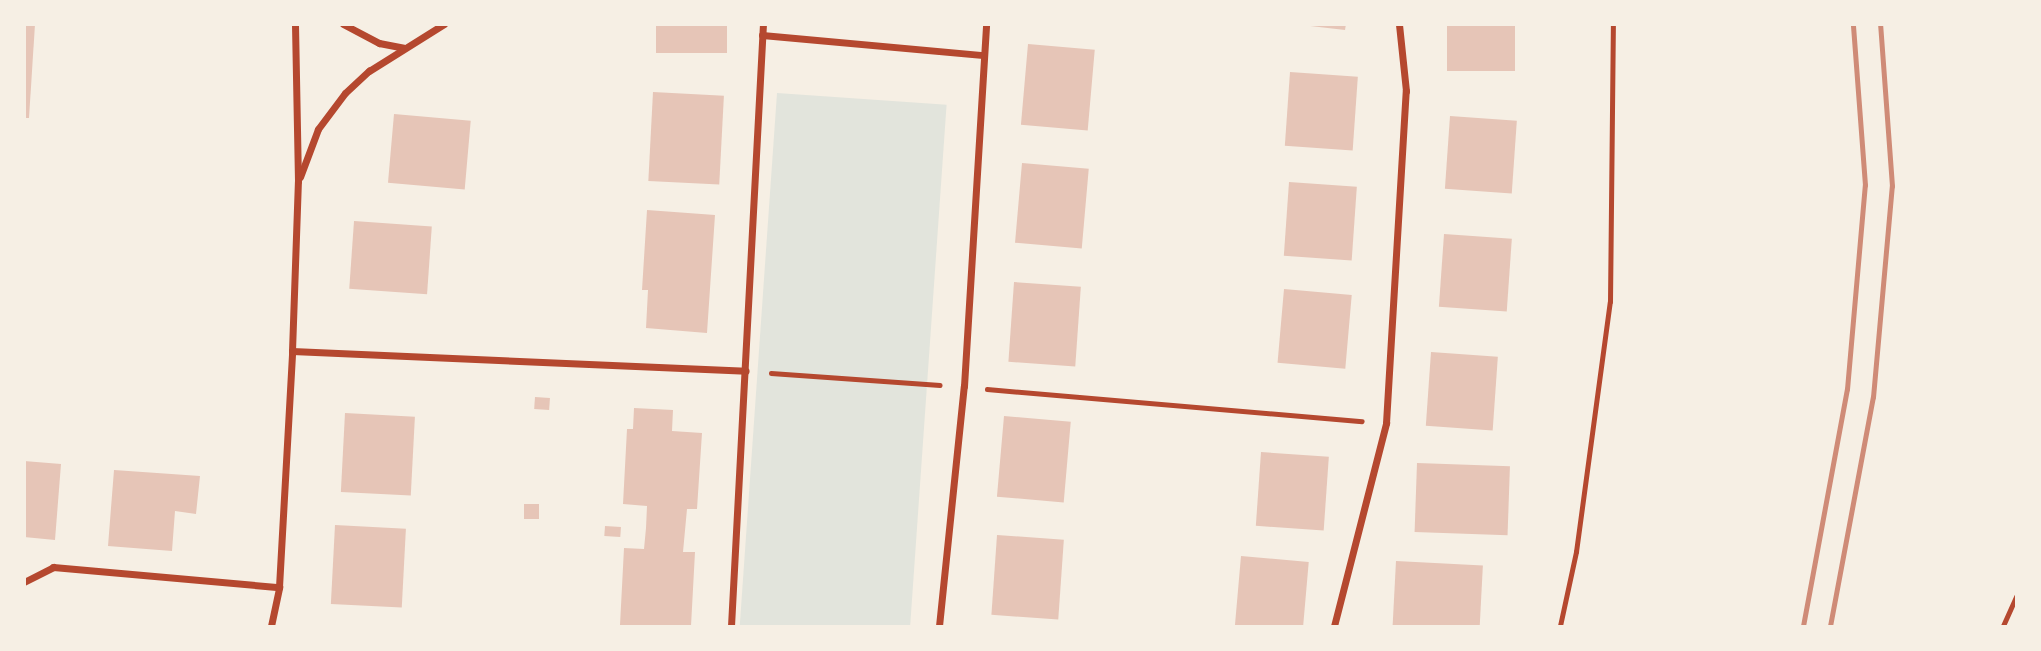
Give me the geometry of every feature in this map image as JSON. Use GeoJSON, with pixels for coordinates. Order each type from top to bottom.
{"type":"FeatureCollection","features":[{"type":"Feature","properties":{"kind":"street"},"geometry":{"type":"LineString","coordinates":[[271,626],[279,587],[292,351],[298,181],[295,24]]}},
{"type":"Feature","properties":{"kind":"street"},"geometry":{"type":"LineString","coordinates":[[343,24],[379,43],[404,48]]}},
{"type":"Feature","properties":{"kind":"street"},"geometry":{"type":"LineString","coordinates":[[298,181],[318,129],[345,93],[404,48],[444,24]]}},
{"type":"Feature","properties":{"kind":"street"},"geometry":{"type":"LineString","coordinates":[[731,626],[763,24]]}},
{"type":"Feature","properties":{"kind":"street"},"geometry":{"type":"LineString","coordinates":[[939,626],[964,386],[986,24]]}},
{"type":"Feature","properties":{"kind":"street"},"geometry":{"type":"LineString","coordinates":[[1334,626],[1386,423],[1406,91],[1399,24]]}},
{"type":"Feature","properties":{"kind":"street"},"geometry":{"type":"LineString","coordinates":[[762,35],[983,55]]}},
{"type":"Feature","properties":{"kind":"street"},"geometry":{"type":"LineString","coordinates":[[292,351],[746,371]]}},
{"type":"Feature","properties":{"kind":"street"},"geometry":{"type":"LineString","coordinates":[[24,582],[53,567],[279,587]]}},
{"type":"Feature","properties":{"kind":"path"},"geometry":{"type":"LineString","coordinates":[[1560,626],[1576,552],[1611,302],[1613,24]]}},
{"type":"Feature","properties":{"kind":"path"},"geometry":{"type":"LineString","coordinates":[[746,371],[964,386],[1386,423]]}},
{"type":"Feature","properties":{"kind":"path"},"geometry":{"type":"LineString","coordinates":[[2003,626],[2017,597]]}},
{"type":"Feature","properties":{"kind":"shaded area"},"geometry":{"type":"Polygon","coordinates":[[[777,93],[947,105],[910,626],[740,626],[777,93]]]}},
{"type":"Feature","properties":{"kind":"building"},"geometry":{"type":"Polygon","coordinates":[[[24,24],[35,24],[29,118],[24,118],[24,24]]]}},
{"type":"Feature","properties":{"kind":"building"},"geometry":{"type":"Polygon","coordinates":[[[656,24],[727,24],[727,53],[656,53],[656,24]]]}},
{"type":"Feature","properties":{"kind":"building"},"geometry":{"type":"Polygon","coordinates":[[[1293,24],[1346,24],[1345,30],[1293,24]]]}},
{"type":"Feature","properties":{"kind":"building"},"geometry":{"type":"Polygon","coordinates":[[[1447,24],[1515,24],[1515,71],[1447,71],[1447,24]]]}},
{"type":"Feature","properties":{"kind":"building"},"geometry":{"type":"Polygon","coordinates":[[[1028,44],[1095,50],[1088,131],[1021,125],[1028,44]]]}},
{"type":"Feature","properties":{"kind":"building"},"geometry":{"type":"Polygon","coordinates":[[[1290,72],[1358,77],[1353,151],[1285,146],[1290,72]]]}},
{"type":"Feature","properties":{"kind":"building"},"geometry":{"type":"Polygon","coordinates":[[[653,92],[724,96],[719,185],[648,181],[653,92]]]}},
{"type":"Feature","properties":{"kind":"building"},"geometry":{"type":"Polygon","coordinates":[[[394,114],[471,121],[465,189],[388,183],[394,114]]]}},
{"type":"Feature","properties":{"kind":"building"},"geometry":{"type":"Polygon","coordinates":[[[1450,116],[1517,121],[1512,193],[1445,189],[1450,116]]]}},
{"type":"Feature","properties":{"kind":"building"},"geometry":{"type":"Polygon","coordinates":[[[1022,163],[1089,169],[1082,249],[1015,243],[1022,163]]]}},
{"type":"Feature","properties":{"kind":"building"},"geometry":{"type":"Polygon","coordinates":[[[1289,182],[1357,187],[1352,261],[1284,256],[1289,182]]]}},
{"type":"Feature","properties":{"kind":"building"},"geometry":{"type":"Polygon","coordinates":[[[647,210],[715,215],[707,333],[646,328],[648,290],[642,290],[647,210]]]}},
{"type":"Feature","properties":{"kind":"building"},"geometry":{"type":"Polygon","coordinates":[[[354,221],[432,226],[427,294],[349,289],[354,221]]]}},
{"type":"Feature","properties":{"kind":"building"},"geometry":{"type":"Polygon","coordinates":[[[1444,234],[1512,239],[1507,312],[1439,307],[1444,234]]]}},
{"type":"Feature","properties":{"kind":"building"},"geometry":{"type":"Polygon","coordinates":[[[1014,282],[1081,287],[1075,366],[1008,362],[1014,282]]]}},
{"type":"Feature","properties":{"kind":"building"},"geometry":{"type":"Polygon","coordinates":[[[1284,289],[1352,295],[1345,369],[1278,363],[1284,289]]]}},
{"type":"Feature","properties":{"kind":"building"},"geometry":{"type":"Polygon","coordinates":[[[1431,352],[1498,357],[1493,430],[1426,426],[1431,352]]]}},
{"type":"Feature","properties":{"kind":"building"},"geometry":{"type":"Polygon","coordinates":[[[535,397],[550,398],[549,410],[534,409],[535,397]]]}},
{"type":"Feature","properties":{"kind":"building"},"geometry":{"type":"Polygon","coordinates":[[[634,408],[673,410],[672,431],[702,433],[697,509],[687,509],[683,552],[695,552],[691,626],[620,625],[624,548],[644,549],[646,528],[647,506],[623,504],[627,429],[633,429],[634,408]]]}},
{"type":"Feature","properties":{"kind":"building"},"geometry":{"type":"Polygon","coordinates":[[[345,413],[415,417],[411,496],[341,492],[345,413]]]}},
{"type":"Feature","properties":{"kind":"building"},"geometry":{"type":"Polygon","coordinates":[[[1004,416],[1071,422],[1064,503],[997,497],[1004,416]]]}},
{"type":"Feature","properties":{"kind":"building"},"geometry":{"type":"Polygon","coordinates":[[[1261,452],[1329,457],[1324,531],[1256,526],[1261,452]]]}},
{"type":"Feature","properties":{"kind":"building"},"geometry":{"type":"Polygon","coordinates":[[[24,461],[61,464],[55,540],[24,537],[24,461]]]}},
{"type":"Feature","properties":{"kind":"building"},"geometry":{"type":"Polygon","coordinates":[[[1417,463],[1510,466],[1508,535],[1415,532],[1417,463]]]}},
{"type":"Feature","properties":{"kind":"building"},"geometry":{"type":"Polygon","coordinates":[[[114,470],[200,476],[196,514],[175,511],[172,551],[108,546],[114,470]]]}},
{"type":"Feature","properties":{"kind":"building"},"geometry":{"type":"Polygon","coordinates":[[[524,504],[539,504],[539,519],[524,519],[524,504]]]}},
{"type":"Feature","properties":{"kind":"building"},"geometry":{"type":"Polygon","coordinates":[[[335,525],[406,529],[402,608],[331,604],[335,525]]]}},
{"type":"Feature","properties":{"kind":"building"},"geometry":{"type":"Polygon","coordinates":[[[605,526],[621,527],[620,537],[604,536],[605,526]]]}},
{"type":"Feature","properties":{"kind":"building"},"geometry":{"type":"Polygon","coordinates":[[[997,535],[1064,540],[1058,619],[991,615],[997,535]]]}},
{"type":"Feature","properties":{"kind":"building"},"geometry":{"type":"Polygon","coordinates":[[[1241,556],[1309,562],[1303,626],[1235,626],[1241,556]]]}},
{"type":"Feature","properties":{"kind":"building"},"geometry":{"type":"Polygon","coordinates":[[[1396,561],[1483,566],[1480,626],[1393,626],[1396,561]]]}},
{"type":"Feature","properties":{"kind":"railway"},"geometry":{"type":"LineString","coordinates":[[1803,626],[1847,389],[1865,185],[1853,24]]}},
{"type":"Feature","properties":{"kind":"railway"},"geometry":{"type":"LineString","coordinates":[[1830,626],[1873,397],[1892,186],[1880,24]]}}]}
